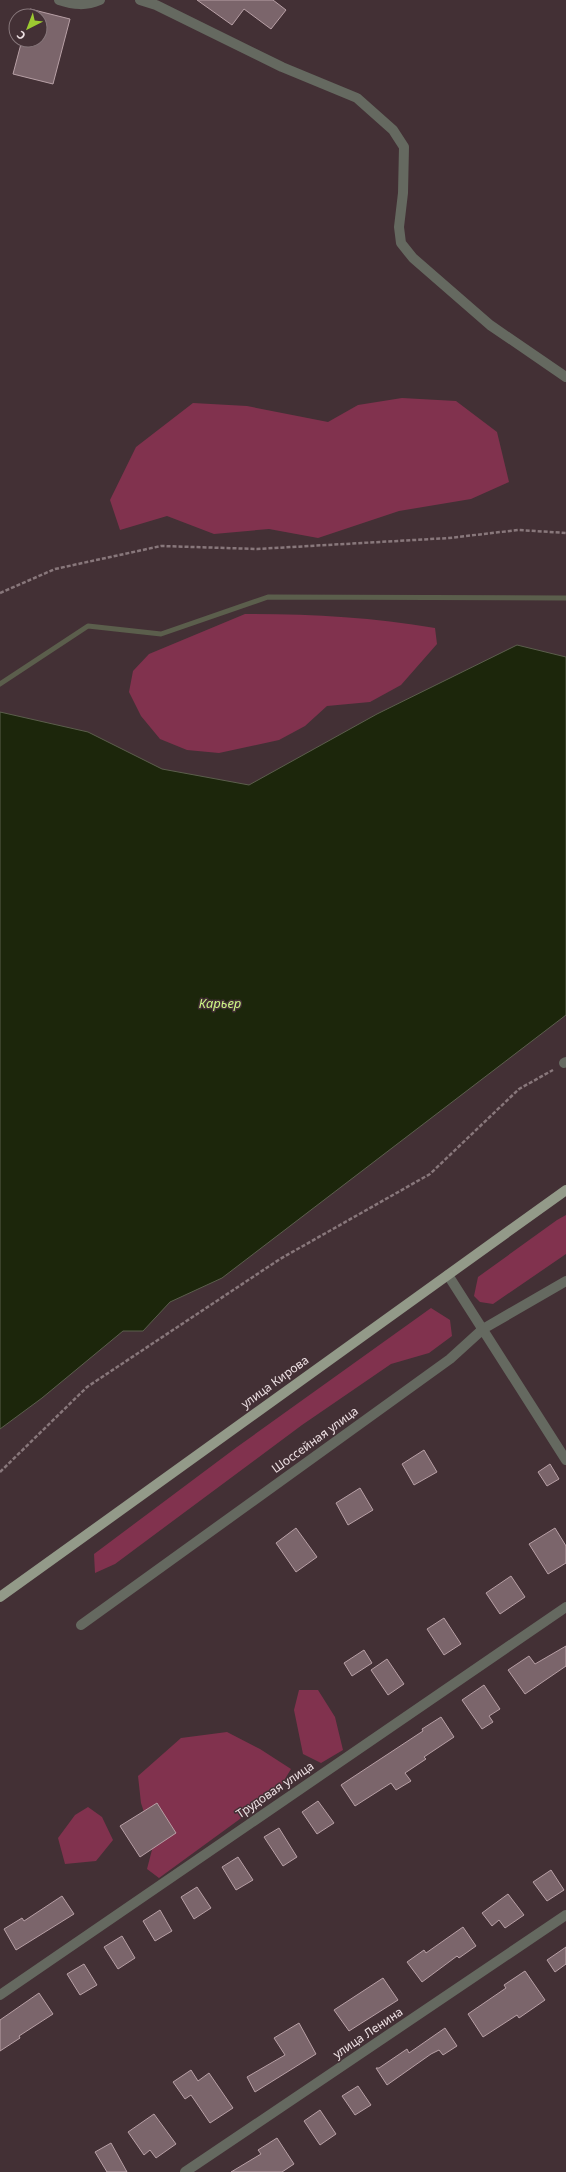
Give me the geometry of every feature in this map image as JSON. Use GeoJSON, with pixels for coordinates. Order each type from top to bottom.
{"type":"FeatureCollection","features":[{"type":"Feature","properties":{"kind":"main road","name":"улица Кирова"},"geometry":{"type":"LineString","coordinates":[[0,1597],[566,1190]]}},
{"type":"Feature","properties":{"kind":"street"},"geometry":{"type":"LineString","coordinates":[[60,0],[72,5],[91,4],[100,0]]}},
{"type":"Feature","properties":{"kind":"street"},"geometry":{"type":"LineString","coordinates":[[140,0],[156,5],[282,67],[357,98],[393,130],[404,147],[403,193],[399,227],[402,244],[413,258],[490,325],[566,377]]}},
{"type":"Feature","properties":{"kind":"street"},"geometry":{"type":"LineString","coordinates":[[448,1274],[566,1460]]}},
{"type":"Feature","properties":{"kind":"street","name":"Шоссейная улица"},"geometry":{"type":"LineString","coordinates":[[81,1624],[450,1359],[483,1329],[566,1281]]}},
{"type":"Feature","properties":{"kind":"street","name":"Трудовая улица"},"geometry":{"type":"LineString","coordinates":[[0,1995],[566,1607]]}},
{"type":"Feature","properties":{"kind":"street","name":"улица Ленина"},"geometry":{"type":"LineString","coordinates":[[185,2172],[566,1915]]}},
{"type":"Feature","properties":{"kind":"path"},"geometry":{"type":"LineString","coordinates":[[0,593],[55,569],[161,546],[257,549],[449,538],[518,530],[566,533]]}},
{"type":"Feature","properties":{"kind":"path"},"geometry":{"type":"LineString","coordinates":[[0,1472],[87,1387],[280,1259],[430,1174],[519,1089],[565,1063]]}},
{"type":"Feature","properties":{"kind":"shaded area"},"geometry":{"type":"Polygon","coordinates":[[[402,398],[456,401],[497,432],[509,482],[471,499],[399,511],[318,538],[269,529],[214,534],[167,516],[120,530],[110,500],[136,447],[193,403],[247,406],[328,422],[358,405],[402,398]]]}},
{"type":"Feature","properties":{"kind":"shaded area"},"geometry":{"type":"Polygon","coordinates":[[[245,614],[340,617],[411,624],[435,628],[437,644],[401,685],[370,702],[327,706],[305,726],[279,740],[219,753],[187,750],[160,739],[141,716],[129,692],[133,671],[149,654],[245,614]]]}},
{"type":"Feature","properties":{"kind":"shaded area"},"geometry":{"type":"Polygon","coordinates":[[[566,1215],[566,1254],[493,1304],[480,1302],[474,1296],[478,1277],[566,1215]]]}},
{"type":"Feature","properties":{"kind":"shaded area"},"geometry":{"type":"Polygon","coordinates":[[[431,1308],[450,1320],[452,1336],[429,1353],[391,1364],[302,1425],[115,1564],[95,1573],[94,1554],[237,1447],[431,1308]]]}},
{"type":"Feature","properties":{"kind":"shaded area"},"geometry":{"type":"Polygon","coordinates":[[[299,1690],[318,1690],[335,1717],[343,1750],[321,1763],[303,1754],[294,1710],[299,1690]]]}},
{"type":"Feature","properties":{"kind":"shaded area"},"geometry":{"type":"Polygon","coordinates":[[[227,1732],[260,1749],[291,1769],[277,1792],[159,1878],[147,1869],[154,1842],[141,1803],[138,1776],[181,1738],[227,1732]]]}},
{"type":"Feature","properties":{"kind":"shaded area"},"geometry":{"type":"Polygon","coordinates":[[[88,1807],[102,1817],[113,1840],[96,1861],[65,1864],[58,1838],[75,1815],[88,1807]]]}},
{"type":"Feature","properties":{"kind":"water","name":"Карьер"},"geometry":{"type":"Polygon","coordinates":[[[517,645],[566,657],[566,1015],[222,1278],[170,1302],[143,1331],[123,1331],[42,1398],[0,1429],[0,712],[88,732],[162,769],[249,785],[377,714],[517,645]]]}},
{"type":"Feature","properties":{"kind":"building"},"geometry":{"type":"Polygon","coordinates":[[[197,0],[273,0],[286,10],[271,29],[244,9],[232,25],[197,0]]]}},
{"type":"Feature","properties":{"kind":"building"},"geometry":{"type":"Polygon","coordinates":[[[48,14],[70,19],[53,84],[13,74],[20,48],[48,48],[48,14]]]}},
{"type":"Feature","properties":{"kind":"building"},"geometry":{"type":"Polygon","coordinates":[[[424,1450],[437,1472],[414,1485],[402,1464],[424,1450]]]}},
{"type":"Feature","properties":{"kind":"building"},"geometry":{"type":"Polygon","coordinates":[[[550,1464],[559,1479],[547,1486],[538,1472],[550,1464]]]}},
{"type":"Feature","properties":{"kind":"building"},"geometry":{"type":"Polygon","coordinates":[[[360,1488],[373,1510],[348,1525],[336,1503],[360,1488]]]}},
{"type":"Feature","properties":{"kind":"building"},"geometry":{"type":"Polygon","coordinates":[[[296,1528],[317,1557],[296,1572],[276,1543],[296,1528]]]}},
{"type":"Feature","properties":{"kind":"building"},"geometry":{"type":"Polygon","coordinates":[[[555,1528],[566,1546],[566,1563],[548,1574],[529,1544],[555,1528]]]}},
{"type":"Feature","properties":{"kind":"building"},"geometry":{"type":"Polygon","coordinates":[[[511,1576],[525,1597],[500,1614],[486,1593],[511,1576]]]}},
{"type":"Feature","properties":{"kind":"building"},"geometry":{"type":"Polygon","coordinates":[[[444,1618],[461,1644],[444,1655],[427,1629],[444,1618]]]}},
{"type":"Feature","properties":{"kind":"building"},"geometry":{"type":"Polygon","coordinates":[[[566,1646],[566,1666],[525,1694],[508,1670],[529,1656],[535,1664],[566,1646]]]}},
{"type":"Feature","properties":{"kind":"building"},"geometry":{"type":"Polygon","coordinates":[[[364,1650],[372,1663],[352,1676],[344,1663],[364,1650]]]}},
{"type":"Feature","properties":{"kind":"building"},"geometry":{"type":"Polygon","coordinates":[[[387,1659],[404,1684],[388,1695],[371,1670],[387,1659]]]}},
{"type":"Feature","properties":{"kind":"building"},"geometry":{"type":"Polygon","coordinates":[[[484,1685],[500,1709],[489,1716],[493,1722],[482,1729],[462,1700],[484,1685]]]}},
{"type":"Feature","properties":{"kind":"building"},"geometry":{"type":"Polygon","coordinates":[[[441,1717],[454,1737],[424,1757],[426,1759],[405,1773],[411,1781],[396,1790],[391,1783],[355,1806],[341,1785],[423,1731],[422,1729],[441,1717]]]}},
{"type":"Feature","properties":{"kind":"building"},"geometry":{"type":"Polygon","coordinates":[[[318,1801],[334,1823],[317,1834],[302,1812],[318,1801]]]}},
{"type":"Feature","properties":{"kind":"building"},"geometry":{"type":"Polygon","coordinates":[[[157,1803],[176,1833],[140,1857],[120,1826],[157,1803]]]}},
{"type":"Feature","properties":{"kind":"building"},"geometry":{"type":"Polygon","coordinates":[[[279,1828],[297,1857],[283,1866],[264,1837],[279,1828]]]}},
{"type":"Feature","properties":{"kind":"building"},"geometry":{"type":"Polygon","coordinates":[[[238,1857],[253,1880],[236,1890],[222,1867],[238,1857]]]}},
{"type":"Feature","properties":{"kind":"building"},"geometry":{"type":"Polygon","coordinates":[[[551,1870],[564,1890],[547,1901],[533,1882],[551,1870]]]}},
{"type":"Feature","properties":{"kind":"building"},"geometry":{"type":"Polygon","coordinates":[[[197,1887],[211,1908],[194,1919],[181,1897],[197,1887]]]}},
{"type":"Feature","properties":{"kind":"building"},"geometry":{"type":"Polygon","coordinates":[[[508,1894],[524,1915],[505,1928],[499,1920],[492,1926],[482,1913],[508,1894]]]}},
{"type":"Feature","properties":{"kind":"building"},"geometry":{"type":"Polygon","coordinates":[[[62,1896],[74,1914],[16,1950],[4,1929],[22,1918],[24,1921],[62,1896]]]}},
{"type":"Feature","properties":{"kind":"building"},"geometry":{"type":"Polygon","coordinates":[[[160,1910],[172,1931],[155,1941],[143,1921],[160,1910]]]}},
{"type":"Feature","properties":{"kind":"building"},"geometry":{"type":"Polygon","coordinates":[[[463,1927],[476,1946],[459,1958],[457,1956],[422,1982],[407,1962],[424,1950],[426,1953],[463,1927]]]}},
{"type":"Feature","properties":{"kind":"building"},"geometry":{"type":"Polygon","coordinates":[[[122,1936],[135,1958],[118,1969],[104,1947],[122,1936]]]}},
{"type":"Feature","properties":{"kind":"building"},"geometry":{"type":"Polygon","coordinates":[[[566,1947],[566,1964],[555,1972],[547,1960],[566,1947]]]}},
{"type":"Feature","properties":{"kind":"building"},"geometry":{"type":"Polygon","coordinates":[[[84,1964],[97,1985],[80,1995],[67,1974],[84,1964]]]}},
{"type":"Feature","properties":{"kind":"building"},"geometry":{"type":"Polygon","coordinates":[[[525,1971],[545,2000],[519,2018],[517,2015],[483,2037],[468,2014],[506,1988],[504,1985],[525,1971]]]}},
{"type":"Feature","properties":{"kind":"building"},"geometry":{"type":"Polygon","coordinates":[[[383,1978],[398,2000],[349,2031],[334,2010],[383,1978]]]}},
{"type":"Feature","properties":{"kind":"building"},"geometry":{"type":"Polygon","coordinates":[[[39,1993],[53,2014],[19,2036],[20,2038],[0,2051],[0,2020],[39,1993]]]}},
{"type":"Feature","properties":{"kind":"building"},"geometry":{"type":"Polygon","coordinates":[[[299,2023],[316,2054],[255,2092],[247,2077],[285,2055],[274,2038],[299,2023]]]}},
{"type":"Feature","properties":{"kind":"building"},"geometry":{"type":"Polygon","coordinates":[[[445,2028],[457,2046],[443,2055],[439,2050],[431,2054],[387,2085],[376,2068],[379,2068],[407,2049],[409,2053],[445,2028]]]}},
{"type":"Feature","properties":{"kind":"building"},"geometry":{"type":"Polygon","coordinates":[[[191,2070],[198,2081],[209,2073],[233,2108],[210,2123],[191,2095],[185,2099],[173,2082],[191,2070]]]}},
{"type":"Feature","properties":{"kind":"building"},"geometry":{"type":"Polygon","coordinates":[[[358,2086],[371,2105],[355,2115],[342,2096],[358,2086]]]}},
{"type":"Feature","properties":{"kind":"building"},"geometry":{"type":"Polygon","coordinates":[[[320,2110],[336,2134],[320,2145],[304,2121],[320,2110]]]}},
{"type":"Feature","properties":{"kind":"building"},"geometry":{"type":"Polygon","coordinates":[[[154,2114],[176,2144],[156,2158],[150,2150],[144,2155],[128,2132],[154,2114]]]}},
{"type":"Feature","properties":{"kind":"building"},"geometry":{"type":"Polygon","coordinates":[[[277,2138],[294,2164],[282,2172],[231,2172],[261,2154],[258,2150],[277,2138]]]}},
{"type":"Feature","properties":{"kind":"building"},"geometry":{"type":"Polygon","coordinates":[[[111,2143],[127,2172],[107,2172],[95,2152],[111,2143]]]}},
{"type":"Feature","properties":{"kind":"waterway"},"geometry":{"type":"LineString","coordinates":[[0,684],[88,626],[161,634],[268,597],[566,598]]}}]}
